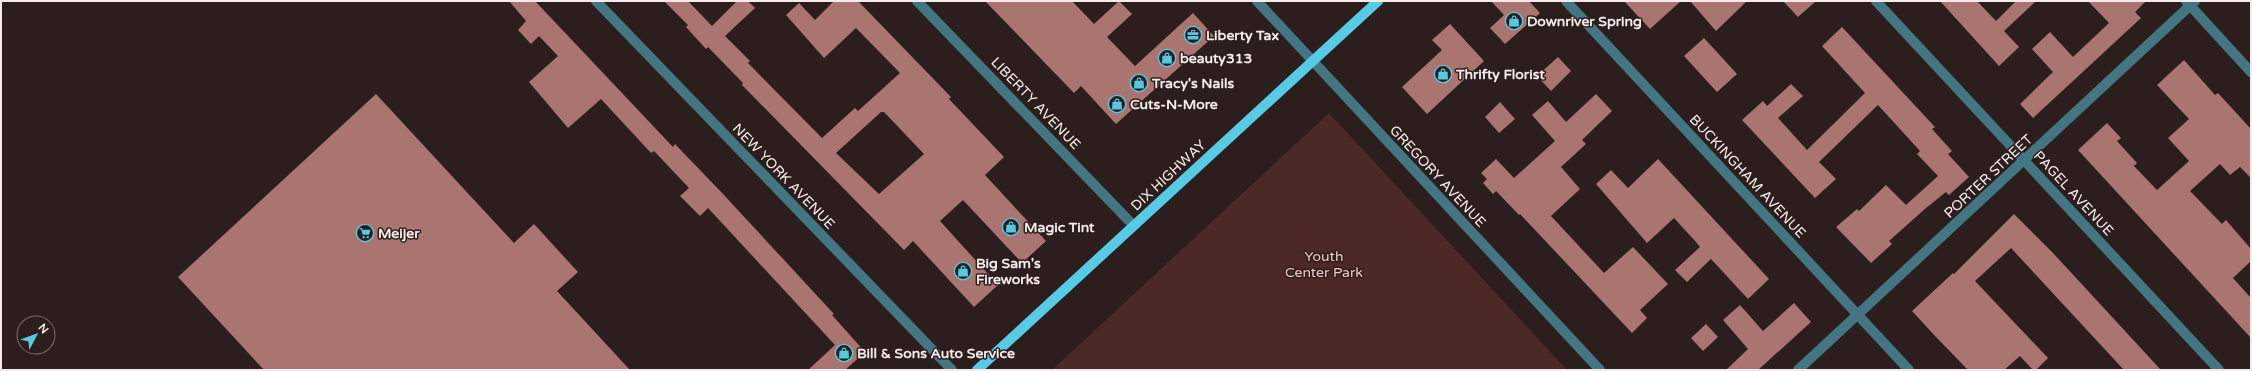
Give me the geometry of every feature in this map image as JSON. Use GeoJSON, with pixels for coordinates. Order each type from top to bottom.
{"type":"FeatureCollection","features":[{"type":"Feature","properties":{"kind":"main road","name":"DIX HIGHWAY"},"geometry":{"type":"LineString","coordinates":[[977,370],[1378,1]]}},
{"type":"Feature","properties":{"kind":"street","name":"NEW YORK AVENUE"},"geometry":{"type":"LineString","coordinates":[[596,1],[952,370]]}},
{"type":"Feature","properties":{"kind":"street","name":"LIBERTY AVENUE"},"geometry":{"type":"LineString","coordinates":[[918,1],[1134,225]]}},
{"type":"Feature","properties":{"kind":"street","name":"GREGORY AVENUE"},"geometry":{"type":"LineString","coordinates":[[1257,1],[1600,370]]}},
{"type":"Feature","properties":{"kind":"street","name":"BUCKINGHAM AVENUE"},"geometry":{"type":"LineString","coordinates":[[1566,1],[1909,370]]}},
{"type":"Feature","properties":{"kind":"street","name":"PAGEL AVENUE"},"geometry":{"type":"LineString","coordinates":[[1876,1],[2219,370]]}},
{"type":"Feature","properties":{"kind":"street","name":"PORTER STREET"},"geometry":{"type":"LineString","coordinates":[[1798,370],[2025,161],[2190,3]]}},
{"type":"Feature","properties":{"kind":"street"},"geometry":{"type":"LineString","coordinates":[[2190,3],[2251,72]]}},
{"type":"Feature","properties":{"kind":"green space","name":"Youth Center Park"},"geometry":{"type":"Polygon","coordinates":[[[1329,113],[1567,370],[1052,370],[1329,113]]]}},
{"type":"Feature","properties":{"kind":"building"},"geometry":{"type":"Polygon","coordinates":[[[509,1],[535,1],[673,147],[675,144],[723,194],[834,314],[832,315],[865,352],[845,370],[808,370],[835,345],[708,208],[700,216],[680,196],[689,188],[654,151],[651,153],[601,99],[568,128],[529,82],[558,56],[539,36],[531,44],[518,30],[526,21],[509,1]]]}},
{"type":"Feature","properties":{"kind":"building"},"geometry":{"type":"Polygon","coordinates":[[[664,1],[688,1],[712,26],[737,1],[748,1],[755,8],[725,36],[750,61],[748,63],[822,138],[855,108],[858,111],[900,73],[856,28],[824,58],[786,15],[799,3],[815,20],[834,1],[858,1],[951,97],[949,99],[1004,157],[985,175],[1046,241],[1022,263],[963,200],[940,221],[998,285],[974,307],[913,241],[904,250],[742,85],[743,83],[708,47],[706,49],[686,27],[688,25],[664,1]],[[881,112],[836,153],[879,194],[924,154],[884,112],[881,112]]]}},
{"type":"Feature","properties":{"kind":"building"},"geometry":{"type":"Polygon","coordinates":[[[985,1],[1072,1],[1094,24],[1119,1],[1132,14],[1107,37],[1135,66],[1193,13],[1214,36],[1116,124],[1081,86],[1074,93],[985,1]]]}},
{"type":"Feature","properties":{"kind":"building","name":"Downriver Spring"},"geometry":{"type":"Polygon","coordinates":[[[1491,1],[1529,1],[1540,13],[1505,44],[1490,28],[1504,15],[1491,1]]]}},
{"type":"Feature","properties":{"kind":"building"},"geometry":{"type":"Polygon","coordinates":[[[1624,1],[1681,1],[1650,29],[1624,1]]]}},
{"type":"Feature","properties":{"kind":"building"},"geometry":{"type":"Polygon","coordinates":[[[1690,1],[1747,1],[1716,31],[1690,1]]]}},
{"type":"Feature","properties":{"kind":"building"},"geometry":{"type":"Polygon","coordinates":[[[1783,1],[1816,1],[1798,17],[1783,1]]]}},
{"type":"Feature","properties":{"kind":"building"},"geometry":{"type":"Polygon","coordinates":[[[1940,1],[1977,1],[1996,21],[2016,1],[2036,1],[2004,31],[2019,47],[1999,66],[1940,1]]]}},
{"type":"Feature","properties":{"kind":"building"},"geometry":{"type":"Polygon","coordinates":[[[2088,1],[2146,1],[2135,12],[2141,18],[2033,118],[2020,104],[2053,72],[2032,49],[2050,32],[2073,57],[2109,23],[2088,1]]]}},
{"type":"Feature","properties":{"kind":"building","name":"Thrifty Florist"},"geometry":{"type":"Polygon","coordinates":[[[1450,24],[1484,61],[1427,114],[1402,87],[1442,50],[1432,40],[1450,24]]]}},
{"type":"Feature","properties":{"kind":"building"},"geometry":{"type":"Polygon","coordinates":[[[1842,27],[1935,127],[1932,129],[1952,151],[1948,154],[1969,177],[1949,195],[1946,192],[1926,208],[1889,241],[1892,244],[1871,263],[1836,227],[1857,209],[1859,211],[1886,185],[1906,205],[1938,176],[1917,154],[1920,151],[1878,105],[1819,162],[1836,179],[1815,198],[1742,120],[1763,101],[1767,106],[1791,84],[1803,96],[1778,118],[1807,150],[1865,93],[1822,46],[1842,27]]]}},
{"type":"Feature","properties":{"kind":"building"},"geometry":{"type":"Polygon","coordinates":[[[1704,38],[1737,74],[1717,92],[1684,56],[1704,38]]]}},
{"type":"Feature","properties":{"kind":"building"},"geometry":{"type":"Polygon","coordinates":[[[1558,57],[1571,71],[1551,91],[1537,76],[1558,57]]]}},
{"type":"Feature","properties":{"kind":"building"},"geometry":{"type":"Polygon","coordinates":[[[2184,60],[2215,95],[2218,93],[2251,129],[2251,178],[2240,167],[2230,175],[2220,164],[2190,191],[2222,224],[2226,220],[2251,249],[2251,261],[2233,278],[2251,298],[2251,338],[2078,150],[2107,123],[2121,138],[2117,141],[2137,163],[2134,166],[2157,190],[2189,161],[2168,138],[2189,119],[2157,85],[2184,60]]]}},
{"type":"Feature","properties":{"kind":"building","name":"Meijer"},"geometry":{"type":"Polygon","coordinates":[[[376,94],[514,243],[534,224],[578,272],[557,291],[630,370],[264,370],[178,277],[376,94]]]}},
{"type":"Feature","properties":{"kind":"building"},"geometry":{"type":"Polygon","coordinates":[[[1596,94],[1612,111],[1582,140],[1586,144],[1561,167],[1580,189],[1551,216],[1604,273],[1633,247],[1668,284],[1640,310],[1647,318],[1632,333],[1520,214],[1519,215],[1496,191],[1493,194],[1483,183],[1487,179],[1481,173],[1496,159],[1514,178],[1555,141],[1532,115],[1548,101],[1566,122],[1596,94]]]}},
{"type":"Feature","properties":{"kind":"building"},"geometry":{"type":"Polygon","coordinates":[[[1500,102],[1515,119],[1499,133],[1485,117],[1500,102]]]}},
{"type":"Feature","properties":{"kind":"building"},"geometry":{"type":"Polygon","coordinates":[[[1658,159],[1769,279],[1748,299],[1711,259],[1687,282],[1675,270],[1700,247],[1674,218],[1647,243],[1596,184],[1611,170],[1628,188],[1658,159]]]}},
{"type":"Feature","properties":{"kind":"building"},"geometry":{"type":"Polygon","coordinates":[[[2014,214],[2053,253],[2161,370],[2124,370],[2011,248],[1975,281],[2048,358],[2036,370],[2033,370],[2020,356],[2004,370],[1968,370],[1936,337],[1912,311],[1953,273],[1954,274],[2014,214]]]}},
{"type":"Feature","properties":{"kind":"building"},"geometry":{"type":"Polygon","coordinates":[[[1794,303],[1811,322],[1758,370],[1726,370],[1748,349],[1723,320],[1740,305],[1763,331],[1794,303]]]}},
{"type":"Feature","properties":{"kind":"building"},"geometry":{"type":"Polygon","coordinates":[[[1706,324],[1718,337],[1703,351],[1691,338],[1706,324]]]}},
{"type":"Feature","properties":{"kind":"place","name":"Downriver Spring"},"geometry":{"type":"Point","coordinates":[1514,21]}},
{"type":"Feature","properties":{"kind":"place","name":"Liberty Tax"},"geometry":{"type":"Point","coordinates":[1193,35]}},
{"type":"Feature","properties":{"kind":"place","name":"beauty313"},"geometry":{"type":"Point","coordinates":[1167,58]}},
{"type":"Feature","properties":{"kind":"place","name":"Thrifty Florist"},"geometry":{"type":"Point","coordinates":[1443,74]}},
{"type":"Feature","properties":{"kind":"place","name":"Tracy's Nails"},"geometry":{"type":"Point","coordinates":[1139,83]}},
{"type":"Feature","properties":{"kind":"place","name":"Cuts-N-More"},"geometry":{"type":"Point","coordinates":[1117,104]}},
{"type":"Feature","properties":{"kind":"place","name":"Magic Tint"},"geometry":{"type":"Point","coordinates":[1011,227]}},
{"type":"Feature","properties":{"kind":"place","name":"Meijer"},"geometry":{"type":"Point","coordinates":[365,233]}},
{"type":"Feature","properties":{"kind":"place","name":"Big Sam's Fireworks"},"geometry":{"type":"Point","coordinates":[963,271]}},
{"type":"Feature","properties":{"kind":"place","name":"Bill & Sons Auto Service"},"geometry":{"type":"Point","coordinates":[844,353]}}]}
